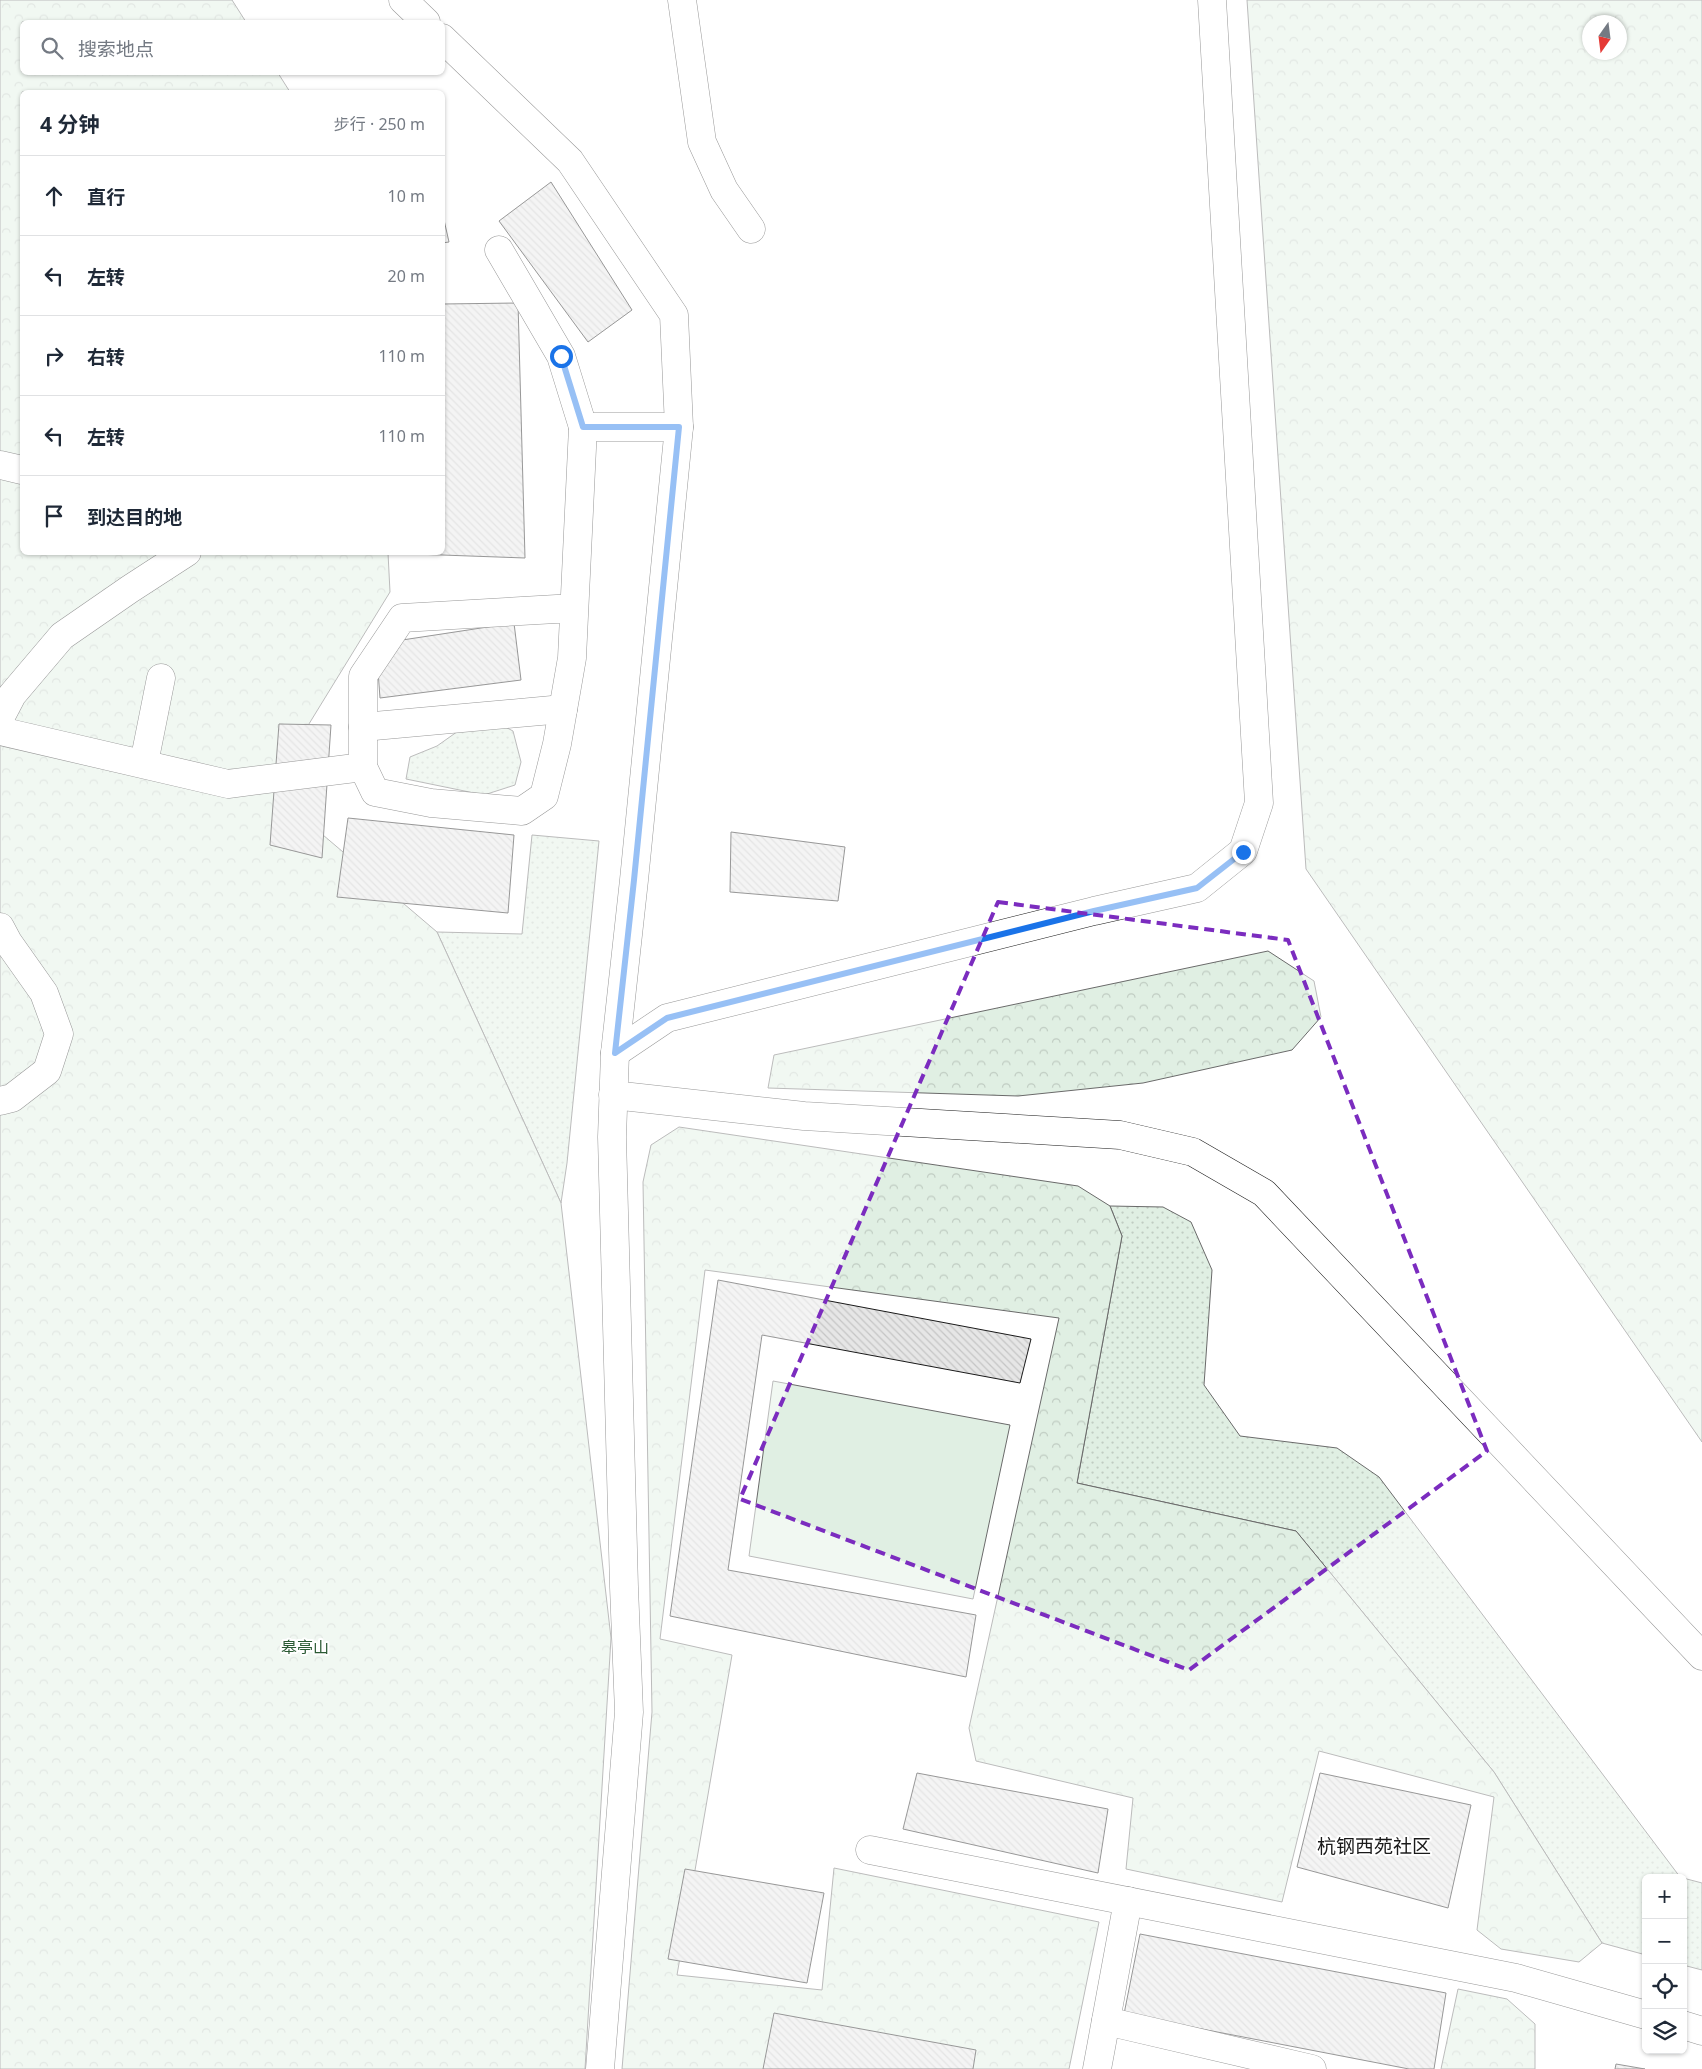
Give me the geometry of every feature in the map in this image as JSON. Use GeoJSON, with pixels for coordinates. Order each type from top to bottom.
{"type":"FeatureCollection","features":[{"type":"Feature","properties":{"kind":"street"},"geometry":{"type":"LineString","coordinates":[[403,0],[424,20]]}},
{"type":"Feature","properties":{"kind":"street"},"geometry":{"type":"LineString","coordinates":[[682,0],[702,142],[724,190],[751,229]]}},
{"type":"Feature","properties":{"kind":"street"},"geometry":{"type":"LineString","coordinates":[[615,1053],[667,1018],[1094,911],[1197,888],[1243,852],[1259,803],[1212,0]]}},
{"type":"Feature","properties":{"kind":"street"},"geometry":{"type":"LineString","coordinates":[[445,41],[570,161],[674,315],[679,427],[615,1053],[613,1095],[612,1137],[629,1712],[600,2069]]}},
{"type":"Feature","properties":{"kind":"street"},"geometry":{"type":"LineString","coordinates":[[499,250],[561,356],[583,427],[572,658],[557,744],[544,796],[522,811],[431,803],[375,792],[363,766],[363,676],[402,618],[574,608]]}},
{"type":"Feature","properties":{"kind":"street"},"geometry":{"type":"LineString","coordinates":[[583,427],[679,427]]}},
{"type":"Feature","properties":{"kind":"street"},"geometry":{"type":"LineString","coordinates":[[0,465],[20,470]]}},
{"type":"Feature","properties":{"kind":"street"},"geometry":{"type":"LineString","coordinates":[[0,718],[12,695],[62,636],[182,555]]}},
{"type":"Feature","properties":{"kind":"street"},"geometry":{"type":"LineString","coordinates":[[144,763],[161,678]]}},
{"type":"Feature","properties":{"kind":"street"},"geometry":{"type":"LineString","coordinates":[[363,726],[563,709]]}},
{"type":"Feature","properties":{"kind":"street"},"geometry":{"type":"LineString","coordinates":[[0,731],[228,784],[363,766]]}},
{"type":"Feature","properties":{"kind":"street"},"geometry":{"type":"LineString","coordinates":[[0,927],[8,942],[44,993],[59,1034],[47,1071],[12,1098],[0,1101]]}},
{"type":"Feature","properties":{"kind":"street"},"geometry":{"type":"LineString","coordinates":[[613,1095],[804,1116],[1120,1135],[1194,1152],[1264,1193],[1702,1656]]}},
{"type":"Feature","properties":{"kind":"street"},"geometry":{"type":"LineString","coordinates":[[870,1850],[1516,1978],[1642,2014]]}},
{"type":"Feature","properties":{"kind":"street"},"geometry":{"type":"LineString","coordinates":[[1097,2069],[1128,1901]]}},
{"type":"Feature","properties":{"kind":"street"},"geometry":{"type":"LineString","coordinates":[[1106,2021],[1312,2069]]}},
{"type":"Feature","properties":{"kind":"street"},"geometry":{"type":"LineString","coordinates":[[1687,2026],[1702,2030]]}},
{"type":"Feature","properties":{"kind":"highlighted area"},"geometry":{"type":"Polygon","coordinates":[[[998,902],[1288,940],[1487,1451],[1189,1670],[740,1499],[998,902]]]}},
{"type":"Feature","properties":{"kind":"green space","name":"皋亭山"},"geometry":{"type":"Polygon","coordinates":[[[0,0],[232,0],[245,20],[20,20],[20,75],[279,75],[289,90],[20,90],[20,555],[388,555],[390,592],[269,789],[437,932],[561,1203],[611,1638],[585,2069],[0,2069],[0,0]]]}},
{"type":"Feature","properties":{"kind":"green space"},"geometry":{"type":"Polygon","coordinates":[[[1247,0],[1702,0],[1702,1442],[1306,869],[1247,0]]]}},
{"type":"Feature","properties":{"kind":"green space"},"geometry":{"type":"Polygon","coordinates":[[[490,719],[513,731],[521,762],[515,785],[484,795],[406,779],[410,757],[437,746],[461,729],[490,719]]]}},
{"type":"Feature","properties":{"kind":"green space"},"geometry":{"type":"Polygon","coordinates":[[[532,835],[599,841],[567,1163],[561,1203],[437,932],[522,934],[532,835]]]}},
{"type":"Feature","properties":{"kind":"green space"},"geometry":{"type":"Polygon","coordinates":[[[1268,951],[1314,981],[1321,1017],[1292,1050],[1143,1083],[1018,1096],[768,1088],[774,1055],[1268,951]]]}},
{"type":"Feature","properties":{"kind":"green space"},"geometry":{"type":"Polygon","coordinates":[[[679,1127],[1078,1186],[1110,1206],[1122,1236],[1077,1483],[1296,1531],[1494,1772],[1602,1943],[1579,1962],[1501,1949],[1477,1930],[1494,1797],[1319,1751],[1282,1902],[1126,1869],[1133,1798],[976,1761],[969,1728],[1059,1318],[705,1270],[660,1639],[732,1655],[677,1975],[822,1990],[834,1868],[1099,1922],[1069,2069],[622,2069],[652,1712],[643,1182],[651,1145],[679,1127]]]}},
{"type":"Feature","properties":{"kind":"green space"},"geometry":{"type":"Polygon","coordinates":[[[1110,1206],[1163,1207],[1191,1222],[1212,1270],[1204,1385],[1240,1436],[1337,1448],[1379,1477],[1678,1874],[1642,1874],[1642,1954],[1602,1943],[1494,1772],[1296,1531],[1077,1483],[1122,1236],[1110,1206]]]}},
{"type":"Feature","properties":{"kind":"green space"},"geometry":{"type":"Polygon","coordinates":[[[773,1381],[1010,1425],[973,1599],[749,1556],[773,1381]]]}},
{"type":"Feature","properties":{"kind":"green space"},"geometry":{"type":"Polygon","coordinates":[[[1687,1879],[1702,1883],[1702,1970],[1687,1966],[1687,1879]]]}},
{"type":"Feature","properties":{"kind":"green space"},"geometry":{"type":"Polygon","coordinates":[[[1458,1989],[1507,1999],[1535,2024],[1535,2069],[1441,2069],[1458,1989]]]}},
{"type":"Feature","properties":{"kind":"building"},"geometry":{"type":"Polygon","coordinates":[[[551,182],[632,310],[588,342],[499,221],[551,182]]]}},
{"type":"Feature","properties":{"kind":"building"},"geometry":{"type":"Polygon","coordinates":[[[445,224],[449,242],[445,243],[445,224]]]}},
{"type":"Feature","properties":{"kind":"building"},"geometry":{"type":"Polygon","coordinates":[[[518,303],[525,558],[442,555],[445,555],[445,304],[518,303]]]}},
{"type":"Feature","properties":{"kind":"building"},"geometry":{"type":"Polygon","coordinates":[[[514,623],[521,680],[380,698],[376,644],[514,623]]]}},
{"type":"Feature","properties":{"kind":"building"},"geometry":{"type":"Polygon","coordinates":[[[279,724],[331,725],[322,858],[270,845],[279,724]]]}},
{"type":"Feature","properties":{"kind":"building"},"geometry":{"type":"Polygon","coordinates":[[[348,818],[514,835],[508,913],[337,897],[348,818]]]}},
{"type":"Feature","properties":{"kind":"building"},"geometry":{"type":"Polygon","coordinates":[[[731,832],[845,847],[838,901],[730,892],[731,832]]]}},
{"type":"Feature","properties":{"kind":"building"},"geometry":{"type":"Polygon","coordinates":[[[718,1280],[1031,1339],[1020,1383],[762,1335],[728,1570],[976,1615],[966,1677],[670,1616],[718,1280]]]}},
{"type":"Feature","properties":{"kind":"building"},"geometry":{"type":"Polygon","coordinates":[[[917,1773],[1108,1809],[1098,1873],[903,1829],[917,1773]]]}},
{"type":"Feature","properties":{"kind":"building"},"geometry":{"type":"Polygon","coordinates":[[[1320,1773],[1471,1805],[1448,1908],[1297,1867],[1320,1773]]]}},
{"type":"Feature","properties":{"kind":"building"},"geometry":{"type":"Polygon","coordinates":[[[685,1869],[824,1893],[807,1983],[668,1959],[685,1869]]]}},
{"type":"Feature","properties":{"kind":"building"},"geometry":{"type":"Polygon","coordinates":[[[1140,1934],[1446,1993],[1434,2069],[1409,2069],[1124,2014],[1140,1934]]]}},
{"type":"Feature","properties":{"kind":"building"},"geometry":{"type":"Polygon","coordinates":[[[774,2013],[976,2050],[973,2069],[763,2069],[774,2013]]]}},
{"type":"Feature","properties":{"kind":"building"},"geometry":{"type":"Polygon","coordinates":[[[1616,2064],[1645,2069],[1615,2069],[1616,2064]]]}},
{"type":"Feature","properties":{"kind":"district","name":"杭钢西苑社区"},"geometry":{"type":"Point","coordinates":[1374,1846]}},
{"type":"Feature","properties":{"kind":"route"},"geometry":{"type":"LineString","coordinates":[[561,356],[583,427],[679,427],[615,1053],[667,1018],[1094,911],[1197,888],[1243,852]]}}]}
